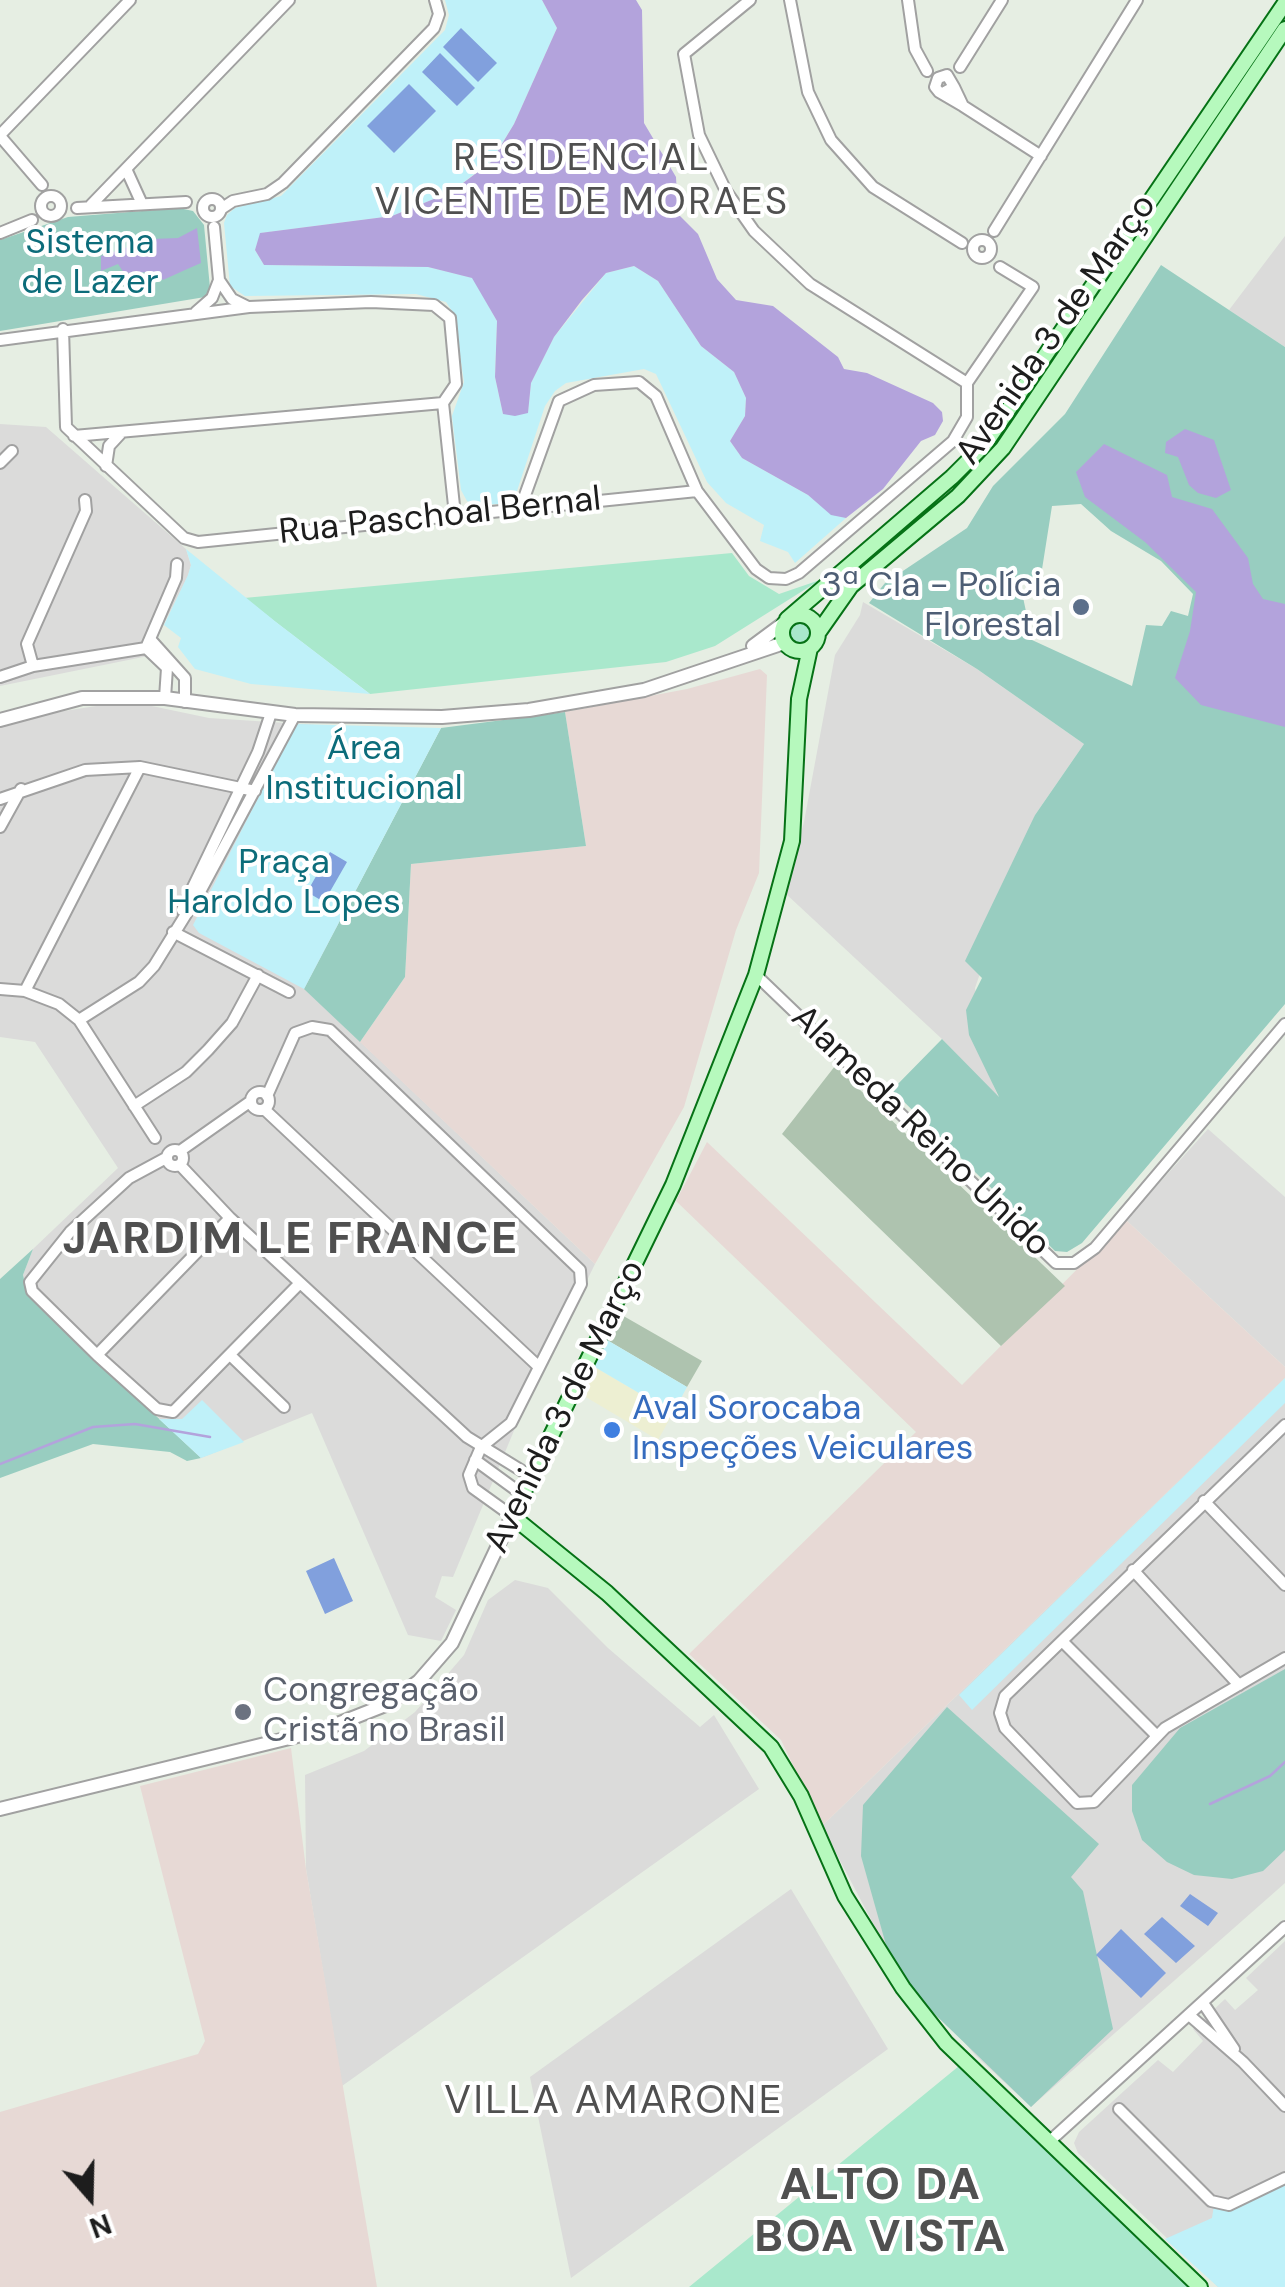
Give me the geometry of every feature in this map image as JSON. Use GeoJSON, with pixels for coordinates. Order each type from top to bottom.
{"type":"FeatureCollection","features":[{"type":"Feature","properties":{"kind":"main road","name":"Avenida 3 de Março"},"geometry":{"type":"LineString","coordinates":[[798,699],[785,621],[952,478],[984,444],[1285,3]]}},
{"type":"Feature","properties":{"kind":"main road","name":"Avenida 3 de Março"},"geometry":{"type":"LineString","coordinates":[[512,1516],[672,1185],[756,975],[792,841],[798,699],[810,648],[863,573],[958,496],[1002,448],[1285,29]]}},
{"type":"Feature","properties":{"kind":"main road"},"geometry":{"type":"LineString","coordinates":[[785,621],[808,616],[818,633]]}},
{"type":"Feature","properties":{"kind":"main road"},"geometry":{"type":"LineString","coordinates":[[787,646],[810,648]]}},
{"type":"Feature","properties":{"kind":"main road"},"geometry":{"type":"LineString","coordinates":[[512,1516],[607,1593],[771,1747],[801,1796],[845,1896],[903,1988],[946,2043],[1052,2140],[1200,2287]]}},
{"type":"Feature","properties":{"kind":"street"},"geometry":{"type":"LineString","coordinates":[[77,208],[42,186],[0,136],[130,0]]}},
{"type":"Feature","properties":{"kind":"street"},"geometry":{"type":"LineString","coordinates":[[91,205],[290,0]]}},
{"type":"Feature","properties":{"kind":"street"},"geometry":{"type":"LineString","coordinates":[[214,228],[221,210],[233,201],[267,194],[283,183],[434,28],[440,14],[435,0]]}},
{"type":"Feature","properties":{"kind":"street"},"geometry":{"type":"LineString","coordinates":[[750,0],[684,54],[699,136],[726,191],[754,231],[810,284],[967,383]]}},
{"type":"Feature","properties":{"kind":"street"},"geometry":{"type":"LineString","coordinates":[[520,509],[560,401],[578,389],[608,383],[648,386],[697,492],[760,572],[777,580],[793,577],[953,440],[967,417],[967,383],[1032,287],[1000,268],[983,248],[962,242],[873,187],[831,140],[808,92],[790,0]]}},
{"type":"Feature","properties":{"kind":"street"},"geometry":{"type":"LineString","coordinates":[[908,0],[915,49],[939,90],[1041,156]]}},
{"type":"Feature","properties":{"kind":"street"},"geometry":{"type":"LineString","coordinates":[[939,90],[960,67],[1002,0]]}},
{"type":"Feature","properties":{"kind":"street"},"geometry":{"type":"LineString","coordinates":[[983,248],[1138,0]]}},
{"type":"Feature","properties":{"kind":"street"},"geometry":{"type":"LineString","coordinates":[[927,70],[950,80],[963,106]]}},
{"type":"Feature","properties":{"kind":"street"},"geometry":{"type":"LineString","coordinates":[[939,90],[938,78],[950,80]]}},
{"type":"Feature","properties":{"kind":"street"},"geometry":{"type":"LineString","coordinates":[[127,171],[130,187],[142,204]]}},
{"type":"Feature","properties":{"kind":"street"},"geometry":{"type":"LineString","coordinates":[[32,220],[41,204],[42,186]]}},
{"type":"Feature","properties":{"kind":"street"},"geometry":{"type":"LineString","coordinates":[[41,204],[58,198]]}},
{"type":"Feature","properties":{"kind":"street"},"geometry":{"type":"LineString","coordinates":[[54,215],[58,198]]}},
{"type":"Feature","properties":{"kind":"street"},"geometry":{"type":"LineString","coordinates":[[205,208],[218,200],[221,210]]}},
{"type":"Feature","properties":{"kind":"street"},"geometry":{"type":"LineString","coordinates":[[0,233],[32,220],[91,205],[186,202],[205,208],[214,228],[219,280],[212,298],[194,313]]}},
{"type":"Feature","properties":{"kind":"street"},"geometry":{"type":"LineString","coordinates":[[41,204],[54,215]]}},
{"type":"Feature","properties":{"kind":"street"},"geometry":{"type":"LineString","coordinates":[[219,280],[232,299],[249,307]]}},
{"type":"Feature","properties":{"kind":"street"},"geometry":{"type":"LineString","coordinates":[[0,340],[249,307],[371,302],[434,304],[450,318],[456,384],[443,402],[455,514]]}},
{"type":"Feature","properties":{"kind":"street"},"geometry":{"type":"LineString","coordinates":[[63,329],[70,432],[106,466]]}},
{"type":"Feature","properties":{"kind":"street"},"geometry":{"type":"LineString","coordinates":[[70,432],[122,432],[443,402]]}},
{"type":"Feature","properties":{"kind":"street"},"geometry":{"type":"LineString","coordinates":[[106,466],[109,446],[122,432]]}},
{"type":"Feature","properties":{"kind":"street"},"geometry":{"type":"LineString","coordinates":[[0,463],[12,451]]}},
{"type":"Feature","properties":{"kind":"street","name":"Rua Paschoal Bernal"},"geometry":{"type":"LineString","coordinates":[[106,466],[184,538],[198,542],[697,492]]}},
{"type":"Feature","properties":{"kind":"street"},"geometry":{"type":"LineString","coordinates":[[33,666],[27,644],[86,510],[85,500]]}},
{"type":"Feature","properties":{"kind":"street"},"geometry":{"type":"LineString","coordinates":[[148,644],[176,578],[177,564]]}},
{"type":"Feature","properties":{"kind":"street"},"geometry":{"type":"LineString","coordinates":[[730,661],[785,621]]}},
{"type":"Feature","properties":{"kind":"street"},"geometry":{"type":"LineString","coordinates":[[0,677],[33,666],[148,644]]}},
{"type":"Feature","properties":{"kind":"street"},"geometry":{"type":"LineString","coordinates":[[148,644],[167,668],[166,698]]}},
{"type":"Feature","properties":{"kind":"street"},"geometry":{"type":"LineString","coordinates":[[148,644],[185,678],[185,702]]}},
{"type":"Feature","properties":{"kind":"street"},"geometry":{"type":"LineString","coordinates":[[0,720],[82,698],[166,698],[294,715],[442,717],[529,710],[644,690],[787,646]]}},
{"type":"Feature","properties":{"kind":"street"},"geometry":{"type":"LineString","coordinates":[[172,936],[242,789],[271,714]]}},
{"type":"Feature","properties":{"kind":"street"},"geometry":{"type":"LineString","coordinates":[[79,1020],[139,982],[172,936],[294,715]]}},
{"type":"Feature","properties":{"kind":"street"},"geometry":{"type":"LineString","coordinates":[[0,799],[85,770],[140,767],[255,791]]}},
{"type":"Feature","properties":{"kind":"street"},"geometry":{"type":"LineString","coordinates":[[25,991],[140,767]]}},
{"type":"Feature","properties":{"kind":"street"},"geometry":{"type":"LineString","coordinates":[[0,827],[21,790]]}},
{"type":"Feature","properties":{"kind":"street"},"geometry":{"type":"LineString","coordinates":[[172,936],[290,992]]}},
{"type":"Feature","properties":{"kind":"street"},"geometry":{"type":"LineString","coordinates":[[134,1106],[186,1072],[208,1050],[232,1023],[258,975]]}},
{"type":"Feature","properties":{"kind":"street","name":"Alameda Reino Unido"},"geometry":{"type":"LineString","coordinates":[[756,975],[1056,1263],[1074,1263],[1095,1248],[1285,1024]]}},
{"type":"Feature","properties":{"kind":"street"},"geometry":{"type":"LineString","coordinates":[[0,988],[25,991],[59,1004],[79,1020],[155,1138]]}},
{"type":"Feature","properties":{"kind":"street"},"geometry":{"type":"LineString","coordinates":[[264,1109],[295,1032],[312,1026],[330,1030],[580,1270],[581,1284],[511,1423],[481,1447],[469,1475],[472,1488],[512,1516]]}},
{"type":"Feature","properties":{"kind":"street"},"geometry":{"type":"LineString","coordinates":[[267,1096],[256,1093],[180,1151],[171,1150],[166,1158],[128,1178],[46,1257],[30,1282],[97,1355],[157,1409],[173,1412],[300,1283]]}},
{"type":"Feature","properties":{"kind":"street"},"geometry":{"type":"LineString","coordinates":[[250,1101],[256,1110],[264,1109]]}},
{"type":"Feature","properties":{"kind":"street"},"geometry":{"type":"LineString","coordinates":[[264,1109],[539,1367]]}},
{"type":"Feature","properties":{"kind":"street"},"geometry":{"type":"LineString","coordinates":[[180,1151],[180,1165]]}},
{"type":"Feature","properties":{"kind":"street"},"geometry":{"type":"LineString","coordinates":[[166,1158],[171,1166],[180,1165]]}},
{"type":"Feature","properties":{"kind":"street"},"geometry":{"type":"LineString","coordinates":[[180,1165],[230,1218],[481,1447],[532,1477]]}},
{"type":"Feature","properties":{"kind":"street"},"geometry":{"type":"LineString","coordinates":[[97,1355],[230,1218]]}},
{"type":"Feature","properties":{"kind":"street"},"geometry":{"type":"LineString","coordinates":[[231,1356],[284,1407]]}},
{"type":"Feature","properties":{"kind":"street"},"geometry":{"type":"LineString","coordinates":[[1283,1432],[1204,1501],[1005,1696],[1000,1713],[1005,1728],[1077,1803],[1094,1802],[1106,1794],[1156,1736],[1285,1658]]}},
{"type":"Feature","properties":{"kind":"street"},"geometry":{"type":"LineString","coordinates":[[474,1460],[523,1495]]}},
{"type":"Feature","properties":{"kind":"street"},"geometry":{"type":"LineString","coordinates":[[1204,1501],[1285,1585]]}},
{"type":"Feature","properties":{"kind":"street","name":"Avenida 3 de Março"},"geometry":{"type":"LineString","coordinates":[[0,1809],[322,1730],[388,1704],[419,1680],[452,1643],[512,1516]]}},
{"type":"Feature","properties":{"kind":"street"},"geometry":{"type":"LineString","coordinates":[[1133,1570],[1239,1684]]}},
{"type":"Feature","properties":{"kind":"street"},"geometry":{"type":"LineString","coordinates":[[1062,1641],[1156,1736]]}},
{"type":"Feature","properties":{"kind":"street"},"geometry":{"type":"LineString","coordinates":[[1052,2140],[1285,1927]]}},
{"type":"Feature","properties":{"kind":"street"},"geometry":{"type":"LineString","coordinates":[[1203,2003],[1244,2062]]}},
{"type":"Feature","properties":{"kind":"street"},"geometry":{"type":"LineString","coordinates":[[1189,2016],[1244,2062],[1285,2106]]}},
{"type":"Feature","properties":{"kind":"street"},"geometry":{"type":"LineString","coordinates":[[1119,2108],[1211,2201],[1229,2205],[1285,2178]]}},
{"type":"Feature","properties":{"kind":"shaded area"},"geometry":{"type":"Polygon","coordinates":[[[542,0],[636,0],[642,10],[644,123],[676,177],[678,214],[698,234],[717,279],[736,300],[773,306],[838,357],[844,369],[867,373],[933,403],[942,412],[943,421],[935,435],[921,441],[883,489],[846,518],[831,515],[808,495],[742,458],[730,441],[745,416],[746,398],[734,372],[701,346],[658,281],[634,266],[606,273],[582,300],[554,337],[531,383],[528,413],[515,416],[503,414],[495,377],[497,321],[472,278],[428,267],[264,265],[255,250],[260,233],[392,216],[451,192],[491,162],[514,124],[557,28],[542,0]]]}},
{"type":"Feature","properties":{"kind":"shaded area"},"geometry":{"type":"Polygon","coordinates":[[[461,28],[497,63],[478,82],[443,47],[461,28]]]}},
{"type":"Feature","properties":{"kind":"shaded area"},"geometry":{"type":"Polygon","coordinates":[[[440,53],[475,88],[457,106],[422,72],[440,53]]]}},
{"type":"Feature","properties":{"kind":"shaded area"},"geometry":{"type":"Polygon","coordinates":[[[409,84],[436,111],[394,153],[367,126],[409,84]]]}},
{"type":"Feature","properties":{"kind":"shaded area"},"geometry":{"type":"Polygon","coordinates":[[[197,228],[201,263],[163,280],[155,272],[124,273],[118,264],[101,271],[101,256],[152,239],[178,238],[197,228]]]}},
{"type":"Feature","properties":{"kind":"shaded area"},"geometry":{"type":"Polygon","coordinates":[[[1285,236],[1285,347],[1229,310],[1285,236]]]}},
{"type":"Feature","properties":{"kind":"shaded area"},"geometry":{"type":"Polygon","coordinates":[[[0,424],[46,427],[186,549],[191,565],[188,576],[148,656],[0,686],[0,424]]]}},
{"type":"Feature","properties":{"kind":"shaded area"},"geometry":{"type":"Polygon","coordinates":[[[1185,429],[1214,440],[1231,490],[1216,498],[1198,493],[1189,485],[1178,457],[1165,453],[1166,442],[1185,429]]]}},
{"type":"Feature","properties":{"kind":"shaded area"},"geometry":{"type":"Polygon","coordinates":[[[1104,444],[1167,475],[1172,497],[1212,509],[1248,558],[1253,584],[1263,599],[1285,604],[1285,727],[1201,705],[1175,678],[1190,631],[1196,592],[1145,542],[1085,497],[1076,472],[1104,444]]]}},
{"type":"Feature","properties":{"kind":"shaded area"},"geometry":{"type":"Polygon","coordinates":[[[863,602],[977,669],[1084,744],[1035,815],[975,988],[988,1072],[1000,1101],[942,1039],[785,893],[804,822],[835,655],[860,615],[863,602]]]}},
{"type":"Feature","properties":{"kind":"shaded area"},"geometry":{"type":"Polygon","coordinates":[[[760,669],[767,675],[759,873],[736,930],[684,1107],[595,1264],[360,1042],[405,977],[411,864],[586,846],[565,712],[687,689],[760,669]]]}},
{"type":"Feature","properties":{"kind":"shaded area"},"geometry":{"type":"Polygon","coordinates":[[[128,701],[209,718],[332,726],[391,820],[305,989],[595,1264],[518,1421],[453,1577],[442,1576],[435,1597],[456,1610],[441,1641],[408,1635],[312,1413],[201,1458],[26,1291],[23,1275],[33,1249],[118,1168],[35,1042],[0,1037],[0,727],[26,717],[128,701]]]}},
{"type":"Feature","properties":{"kind":"shaded area"},"geometry":{"type":"Polygon","coordinates":[[[330,852],[347,862],[324,902],[307,892],[330,852]]]}},
{"type":"Feature","properties":{"kind":"shaded area"},"geometry":{"type":"Polygon","coordinates":[[[835,1066],[1065,1286],[1001,1346],[782,1134],[835,1066]]]}},
{"type":"Feature","properties":{"kind":"shaded area"},"geometry":{"type":"Polygon","coordinates":[[[1208,1129],[1285,1197],[1285,1367],[1126,1220],[1208,1129]]]}},
{"type":"Feature","properties":{"kind":"shaded area"},"geometry":{"type":"Polygon","coordinates":[[[707,1142],[962,1385],[1126,1220],[1285,1367],[1285,1378],[822,1826],[781,1740],[689,1654],[916,1432],[676,1201],[707,1142]]]}},
{"type":"Feature","properties":{"kind":"shaded area"},"geometry":{"type":"Polygon","coordinates":[[[620,1314],[702,1361],[687,1387],[607,1340],[620,1314]]]}},
{"type":"Feature","properties":{"kind":"shaded area"},"geometry":{"type":"Polygon","coordinates":[[[593,1366],[673,1413],[658,1440],[579,1393],[593,1366]]]}},
{"type":"Feature","properties":{"kind":"shaded area"},"geometry":{"type":"Polygon","coordinates":[[[1285,1378],[1285,1883],[1031,2107],[975,2055],[888,1952],[822,1826],[1285,1378]]]}},
{"type":"Feature","properties":{"kind":"shaded area"},"geometry":{"type":"Polygon","coordinates":[[[334,1558],[353,1601],[325,1614],[306,1571],[334,1558]]]}},
{"type":"Feature","properties":{"kind":"shaded area"},"geometry":{"type":"Polygon","coordinates":[[[515,1580],[548,1588],[608,1648],[700,1727],[714,1715],[759,1789],[342,2086],[306,1869],[305,1775],[364,1751],[415,1712],[464,1655],[488,1600],[515,1580]]]}},
{"type":"Feature","properties":{"kind":"shaded area"},"geometry":{"type":"Polygon","coordinates":[[[291,1748],[306,1869],[377,2287],[0,2287],[0,2112],[198,2054],[205,2041],[140,1786],[291,1748]]]}},
{"type":"Feature","properties":{"kind":"shaded area"},"geometry":{"type":"Polygon","coordinates":[[[791,1889],[888,2049],[571,2278],[530,2077],[791,1889]]]}},
{"type":"Feature","properties":{"kind":"shaded area"},"geometry":{"type":"Polygon","coordinates":[[[1190,1894],[1218,1913],[1208,1926],[1180,1906],[1190,1894]]]}},
{"type":"Feature","properties":{"kind":"shaded area"},"geometry":{"type":"Polygon","coordinates":[[[1162,1917],[1195,1946],[1176,1963],[1144,1934],[1162,1917]]]}},
{"type":"Feature","properties":{"kind":"shaded area"},"geometry":{"type":"Polygon","coordinates":[[[1121,1929],[1166,1973],[1141,1998],[1096,1955],[1121,1929]]]}},
{"type":"Feature","properties":{"kind":"shaded area"},"geometry":{"type":"Polygon","coordinates":[[[1285,1941],[1285,2287],[1218,2287],[1078,2153],[1074,2143],[1079,2132],[1158,2060],[1173,2072],[1203,2041],[1193,2029],[1225,1999],[1235,2010],[1258,1990],[1246,1978],[1285,1941]]]}},
{"type":"Feature","properties":{"kind":"green space","name":"Sistema de Lazer"},"geometry":{"type":"Polygon","coordinates":[[[445,0],[542,0],[557,28],[514,124],[491,161],[451,192],[392,216],[261,233],[255,250],[264,265],[428,267],[473,278],[497,321],[495,377],[503,414],[528,412],[531,383],[554,337],[606,273],[634,266],[658,281],[701,346],[734,372],[746,398],[745,416],[730,441],[742,458],[808,495],[831,514],[846,518],[795,563],[788,552],[760,541],[764,525],[726,503],[707,482],[656,374],[644,369],[566,383],[545,406],[516,494],[499,504],[475,505],[467,501],[461,490],[452,416],[464,382],[454,314],[446,302],[416,294],[245,296],[230,286],[224,223],[227,215],[235,208],[281,196],[445,30],[449,15],[445,0]]]}},
{"type":"Feature","properties":{"kind":"green space","name":"Sistema de Lazer"},"geometry":{"type":"Polygon","coordinates":[[[179,208],[193,211],[204,225],[210,288],[205,297],[0,331],[0,240],[68,217],[179,208]]]}},
{"type":"Feature","properties":{"kind":"green space"},"geometry":{"type":"Polygon","coordinates":[[[1161,265],[1285,347],[1285,1004],[1082,1243],[1067,1252],[1055,1251],[892,1090],[942,1039],[999,1097],[969,1035],[966,1010],[982,978],[965,961],[1035,815],[1084,744],[977,669],[869,603],[885,583],[967,528],[993,486],[1065,414],[1161,265]],[[1081,504],[1052,506],[1040,582],[1020,583],[1032,640],[1132,686],[1146,625],[1162,626],[1171,611],[1188,616],[1193,594],[1161,561],[1111,531],[1081,504]]]}},
{"type":"Feature","properties":{"kind":"green space"},"geometry":{"type":"Polygon","coordinates":[[[186,549],[370,694],[251,684],[195,669],[178,647],[181,638],[164,625],[191,565],[186,549]]]}},
{"type":"Feature","properties":{"kind":"green space"},"geometry":{"type":"Polygon","coordinates":[[[732,553],[749,576],[779,594],[820,580],[715,646],[666,662],[370,694],[244,598],[732,553]]]}},
{"type":"Feature","properties":{"kind":"green space"},"geometry":{"type":"Polygon","coordinates":[[[800,620],[809,623],[809,641],[800,644],[791,641],[788,632],[791,623],[800,620]]]}},
{"type":"Feature","properties":{"kind":"green space"},"geometry":{"type":"Polygon","coordinates":[[[565,712],[586,846],[411,864],[405,977],[360,1042],[304,989],[441,728],[565,712]]]}},
{"type":"Feature","properties":{"kind":"green space","name":"Praça Haroldo Lopes"},"geometry":{"type":"Polygon","coordinates":[[[296,724],[441,728],[304,989],[199,933],[193,925],[296,724]]]}},
{"type":"Feature","properties":{"kind":"green space"},"geometry":{"type":"Polygon","coordinates":[[[33,1249],[23,1275],[28,1296],[201,1458],[187,1461],[170,1452],[93,1444],[0,1478],[0,1279],[33,1249]]]}},
{"type":"Feature","properties":{"kind":"green space"},"geometry":{"type":"Polygon","coordinates":[[[607,1340],[687,1387],[673,1413],[593,1366],[607,1340]]]}},
{"type":"Feature","properties":{"kind":"green space"},"geometry":{"type":"Polygon","coordinates":[[[1285,1378],[1285,1403],[972,1710],[959,1695],[1285,1378]]]}},
{"type":"Feature","properties":{"kind":"green space"},"geometry":{"type":"Polygon","coordinates":[[[202,1400],[244,1442],[201,1458],[159,1419],[182,1419],[202,1400]]]}},
{"type":"Feature","properties":{"kind":"green space"},"geometry":{"type":"Polygon","coordinates":[[[1285,1669],[1285,1850],[1263,1871],[1232,1879],[1194,1875],[1167,1862],[1142,1840],[1132,1811],[1132,1785],[1180,1728],[1285,1669]]]}},
{"type":"Feature","properties":{"kind":"green space"},"geometry":{"type":"Polygon","coordinates":[[[947,1707],[1099,1844],[1071,1877],[1083,1891],[1113,2029],[1031,2107],[920,2000],[888,1952],[861,1856],[863,1805],[947,1707]]]}},
{"type":"Feature","properties":{"kind":"green space"},"geometry":{"type":"Polygon","coordinates":[[[959,2066],[1191,2287],[689,2287],[959,2066]]]}},
{"type":"Feature","properties":{"kind":"green space"},"geometry":{"type":"Polygon","coordinates":[[[1285,2183],[1285,2287],[1218,2287],[1165,2239],[1212,2218],[1214,2205],[1285,2183]]]}},
{"type":"Feature","properties":{"kind":"waterway"},"geometry":{"type":"LineString","coordinates":[[0,1464],[93,1427],[135,1424],[210,1437]]}},
{"type":"Feature","properties":{"kind":"waterway"},"geometry":{"type":"LineString","coordinates":[[1210,1804],[1270,1776],[1285,1762]]}},
{"type":"Feature","properties":{"kind":"place","name":"3ª CIa - Polícia Florestal"},"geometry":{"type":"Point","coordinates":[1081,607]}},
{"type":"Feature","properties":{"kind":"place","name":"Aval Sorocaba Inspeções Veiculares"},"geometry":{"type":"Point","coordinates":[612,1430]}},
{"type":"Feature","properties":{"kind":"place","name":"Congregação Cristã no Brasil"},"geometry":{"type":"Point","coordinates":[243,1712]}},
{"type":"Feature","properties":{"kind":"district","name":"RESIDENCIAL VICENTE DE MORAES"},"geometry":{"type":"Point","coordinates":[582,182]}},
{"type":"Feature","properties":{"kind":"district","name":"JARDIM LE FRANCE"},"geometry":{"type":"Point","coordinates":[291,1241]}},
{"type":"Feature","properties":{"kind":"district","name":"VILLA AMARONE"},"geometry":{"type":"Point","coordinates":[614,2103]}},
{"type":"Feature","properties":{"kind":"district","name":"ALTO DA BOA VISTA"},"geometry":{"type":"Point","coordinates":[881,2213]}},
{"type":"Feature","properties":{"kind":"park label","name":"Área Institucional"},"geometry":{"type":"Point","coordinates":[364,770]}}]}
